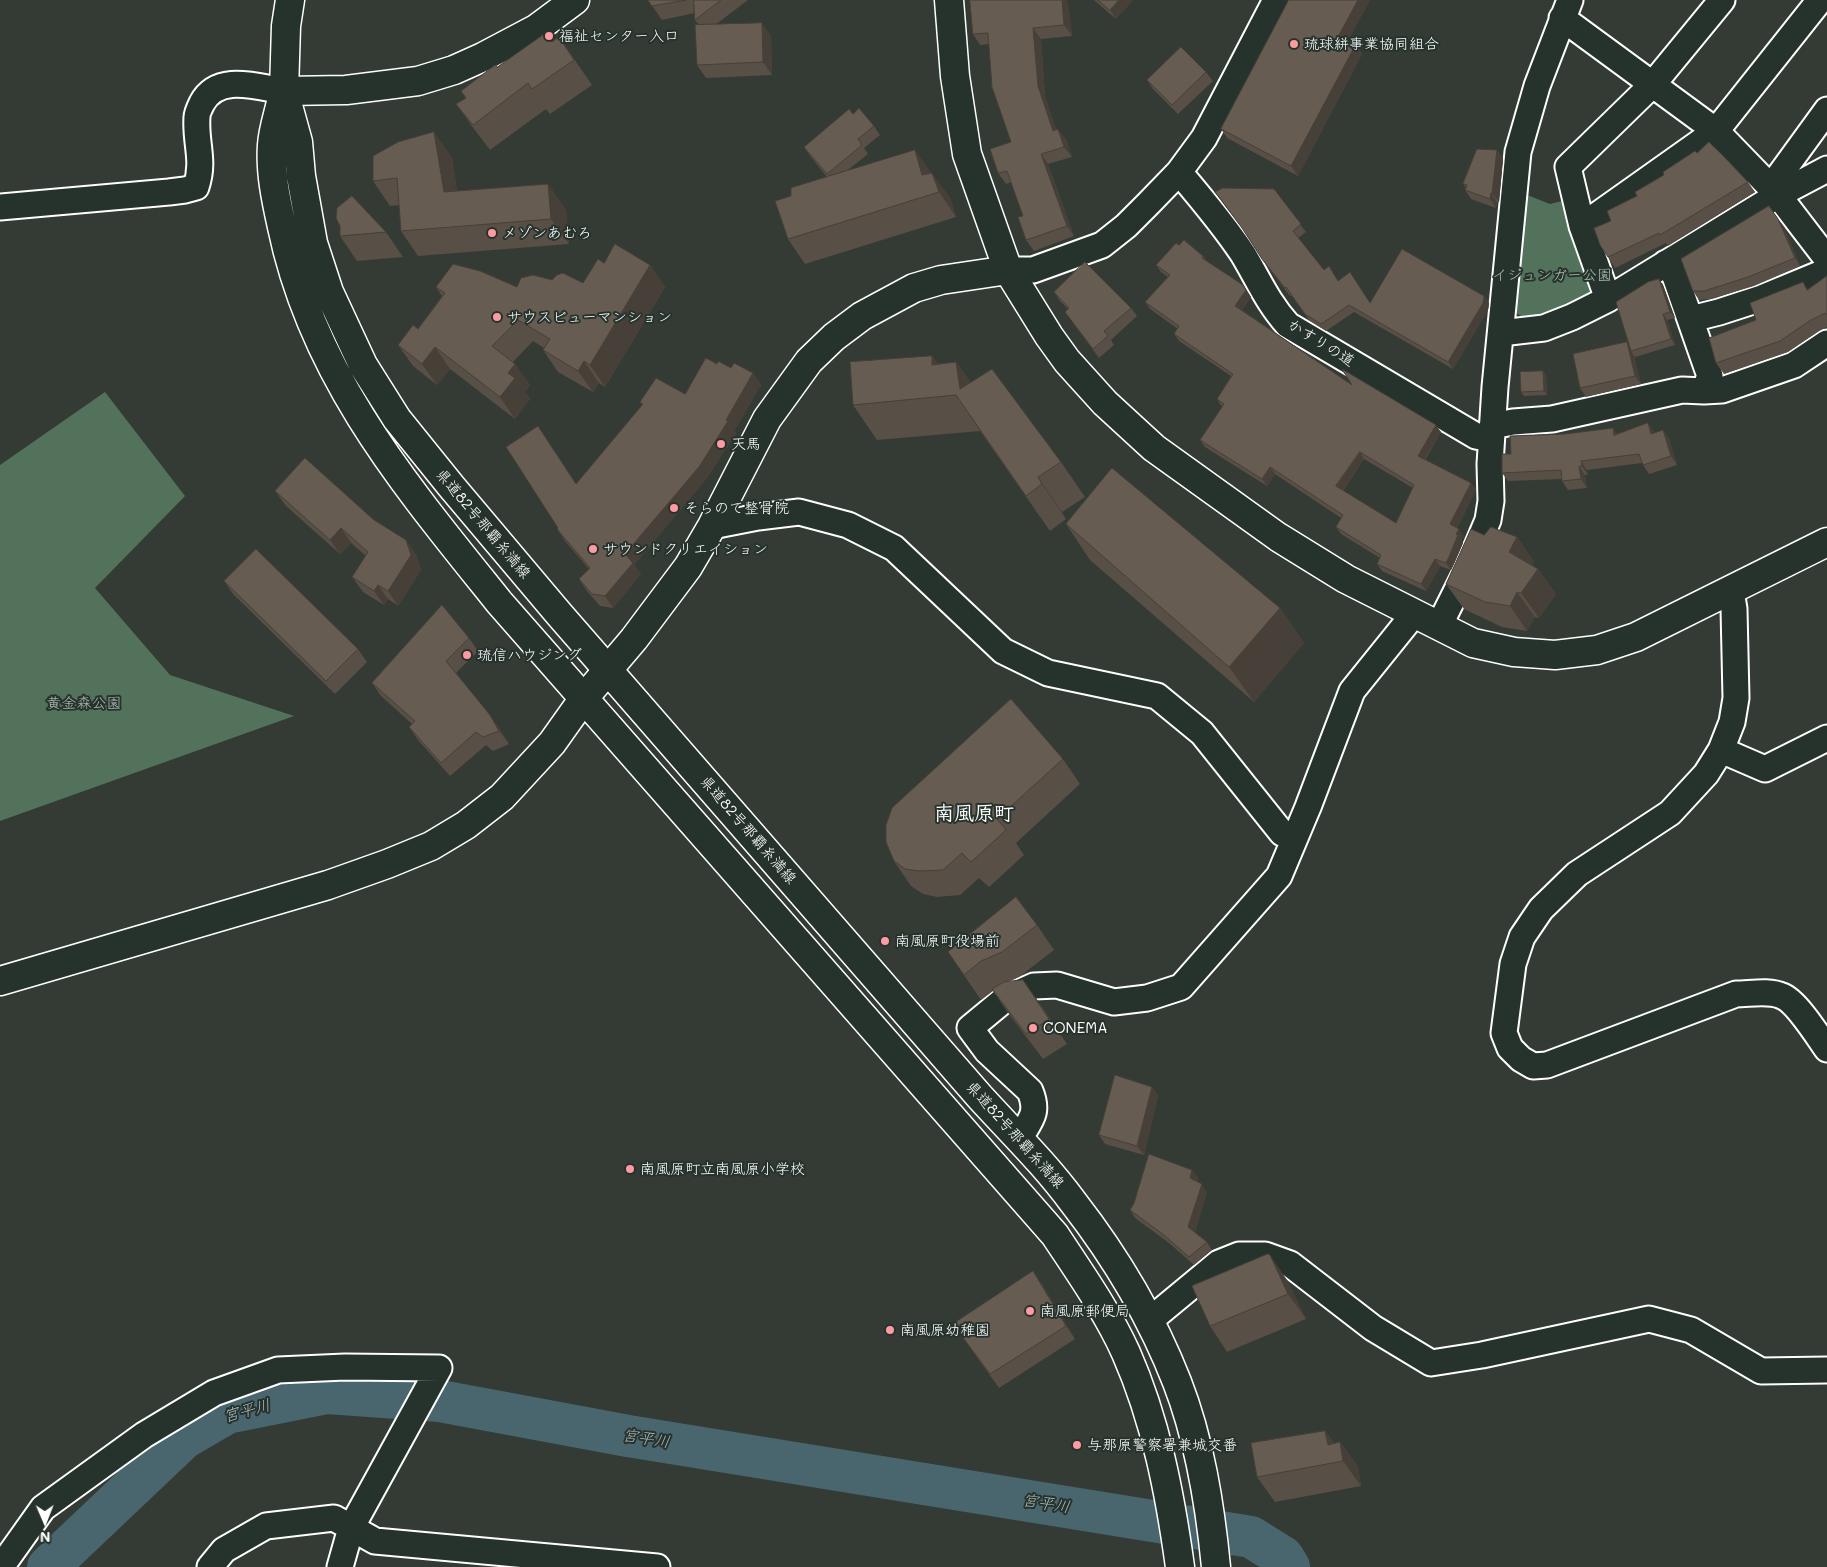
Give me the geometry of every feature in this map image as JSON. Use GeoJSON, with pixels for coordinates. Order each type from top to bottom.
{"type":"FeatureCollection","features":[{"type":"Feature","properties":{"kind":"main road"},"geometry":{"type":"LineString","coordinates":[[290,0],[286,26],[284,91],[272,143],[275,193],[286,247],[307,315],[332,368],[360,417],[421,504],[499,602],[1055,1235],[1093,1293],[1125,1352],[1143,1399],[1158,1447],[1170,1499],[1179,1559]]}},
{"type":"Feature","properties":{"kind":"main road"},"geometry":{"type":"LineString","coordinates":[[284,91],[346,90],[418,81],[454,70],[536,29],[575,0]]}},
{"type":"Feature","properties":{"kind":"main road"},"geometry":{"type":"LineString","coordinates":[[950,0],[956,76],[967,154],[1008,270],[1067,361],[1104,403],[1154,448],[1278,537],[1346,579],[1474,642],[1514,652],[1555,655],[1597,650],[1636,637],[1827,542]]}},
{"type":"Feature","properties":{"kind":"main road","name":"県道82号那覇糸満線"},"geometry":{"type":"LineString","coordinates":[[284,91],[298,142],[301,176],[313,243],[329,292],[363,365],[397,419],[559,614],[973,1090],[1040,1161],[1074,1202],[1114,1259],[1149,1320],[1177,1382],[1196,1444],[1209,1509],[1215,1563]]}},
{"type":"Feature","properties":{"kind":"main road"},"geometry":{"type":"LineString","coordinates":[[0,981],[328,885],[431,846],[466,824],[502,797],[552,743],[584,698],[634,639],[688,567],[712,526],[767,418],[808,361],[834,337],[862,316],[914,288],[941,280],[1008,270]]}},
{"type":"Feature","properties":{"kind":"street"},"geometry":{"type":"LineString","coordinates":[[1008,270],[1033,270],[1102,246],[1126,226],[1179,172],[1204,138],[1276,0]]}},
{"type":"Feature","properties":{"kind":"street"},"geometry":{"type":"LineString","coordinates":[[1608,299],[1582,226],[1568,167],[1653,84],[1722,0]]}},
{"type":"Feature","properties":{"kind":"street"},"geometry":{"type":"LineString","coordinates":[[1582,226],[1716,131],[1820,0]]}},
{"type":"Feature","properties":{"kind":"street"},"geometry":{"type":"LineString","coordinates":[[1439,626],[1467,570],[1488,520],[1491,501],[1491,433],[1518,152],[1537,86],[1566,9],[1653,84],[1716,131],[1774,191],[1827,259]]}},
{"type":"Feature","properties":{"kind":"street"},"geometry":{"type":"LineString","coordinates":[[0,207],[169,192],[196,187],[201,163],[197,116],[208,93],[224,84],[237,84],[284,91]]}},
{"type":"Feature","properties":{"kind":"street"},"geometry":{"type":"LineString","coordinates":[[1774,191],[1827,110]]}},
{"type":"Feature","properties":{"kind":"street"},"geometry":{"type":"LineString","coordinates":[[1500,333],[1544,328],[1572,317],[1608,299],[1774,191],[1827,169]]}},
{"type":"Feature","properties":{"kind":"street","name":"かすりの道"},"geometry":{"type":"LineString","coordinates":[[1179,172],[1218,219],[1242,254],[1274,309],[1288,325],[1476,436],[1491,433]]}},
{"type":"Feature","properties":{"kind":"street"},"geometry":{"type":"LineString","coordinates":[[1666,263],[1675,276],[1710,376],[1704,392]]}},
{"type":"Feature","properties":{"kind":"street"},"geometry":{"type":"LineString","coordinates":[[1691,319],[1759,299],[1827,271]]}},
{"type":"Feature","properties":{"kind":"street"},"geometry":{"type":"LineString","coordinates":[[1491,433],[1513,422],[1552,419],[1666,392],[1722,390],[1794,365],[1827,343]]}},
{"type":"Feature","properties":{"kind":"street"},"geometry":{"type":"LineString","coordinates":[[712,526],[758,517],[799,512],[848,525],[894,548],[1003,651],[1048,673],[1157,696],[1202,734],[1282,833],[1295,838]]}},
{"type":"Feature","properties":{"kind":"street"},"geometry":{"type":"LineString","coordinates":[[1731,591],[1734,609],[1736,698],[1732,722],[1721,750],[1706,774],[1670,813],[1577,874],[1540,909],[1522,937],[1513,964],[1504,1032],[1510,1048],[1521,1060],[1533,1066],[1547,1065],[1736,994],[1762,993],[1783,996],[1802,1014],[1827,1049]]}},
{"type":"Feature","properties":{"kind":"street"},"geometry":{"type":"LineString","coordinates":[[1019,1139],[1035,1112],[1030,1091],[987,1051],[970,1028],[1005,999],[1034,986],[1057,985],[1114,1002],[1147,998],[1181,987],[1279,876],[1352,691],[1414,614]]}},
{"type":"Feature","properties":{"kind":"street"},"geometry":{"type":"LineString","coordinates":[[1721,750],[1764,770],[1827,738]]}},
{"type":"Feature","properties":{"kind":"street"},"geometry":{"type":"LineString","coordinates":[[1149,1320],[1219,1263],[1239,1254],[1264,1255],[1290,1264],[1373,1328],[1431,1363],[1482,1355],[1649,1318],[1691,1330],[1762,1371],[1827,1370]]}},
{"type":"Feature","properties":{"kind":"street"},"geometry":{"type":"LineString","coordinates":[[8,1559],[43,1508],[144,1435],[214,1393],[278,1370],[345,1367],[439,1368],[351,1528],[340,1567]]}},
{"type":"Feature","properties":{"kind":"street"},"geometry":{"type":"LineString","coordinates":[[210,1567],[224,1550],[266,1526],[334,1518],[375,1541],[658,1567]]}},
{"type":"Feature","properties":{"kind":"green space","name":"イジュンガー公園"},"geometry":{"type":"Polygon","coordinates":[[[1522,193],[1550,204],[1566,200],[1594,287],[1593,297],[1533,319],[1523,317],[1514,312],[1522,193]]]}},
{"type":"Feature","properties":{"kind":"green space","name":"黄金森公園"},"geometry":{"type":"Polygon","coordinates":[[[105,392],[185,496],[95,588],[170,675],[294,716],[0,821],[0,465],[105,392]]]}},
{"type":"Feature","properties":{"kind":"building"},"geometry":{"type":"Polygon","coordinates":[[[648,0],[686,0],[652,6],[648,0]]]}},
{"type":"Feature","properties":{"kind":"building"},"geometry":{"type":"Polygon","coordinates":[[[694,0],[721,0],[695,20],[694,0]]]}},
{"type":"Feature","properties":{"kind":"building"},"geometry":{"type":"Polygon","coordinates":[[[970,0],[1062,0],[1064,25],[1033,28],[1038,86],[1053,131],[1058,129],[1064,147],[1041,154],[1067,226],[1026,240],[1018,217],[1023,216],[1007,171],[998,173],[990,149],[1011,142],[992,87],[988,33],[973,34],[970,0]]]}},
{"type":"Feature","properties":{"kind":"building"},"geometry":{"type":"Polygon","coordinates":[[[1098,0],[1119,0],[1110,10],[1098,0]]]}},
{"type":"Feature","properties":{"kind":"building"},"geometry":{"type":"Polygon","coordinates":[[[1289,0],[1358,0],[1339,35],[1356,44],[1291,166],[1221,129],[1289,0]]]}},
{"type":"Feature","properties":{"kind":"building"},"geometry":{"type":"Polygon","coordinates":[[[762,23],[763,62],[697,65],[695,25],[762,23]]]}},
{"type":"Feature","properties":{"kind":"building"},"geometry":{"type":"Polygon","coordinates":[[[546,33],[552,42],[559,37],[574,60],[532,89],[528,83],[473,125],[456,104],[466,98],[461,91],[495,65],[497,67],[546,33]]]}},
{"type":"Feature","properties":{"kind":"building"},"geometry":{"type":"Polygon","coordinates":[[[1181,47],[1206,72],[1172,105],[1147,80],[1181,47]]]}},
{"type":"Feature","properties":{"kind":"building"},"geometry":{"type":"Polygon","coordinates":[[[859,108],[874,126],[858,139],[862,145],[827,174],[804,147],[849,109],[853,114],[859,108]]]}},
{"type":"Feature","properties":{"kind":"building"},"geometry":{"type":"Polygon","coordinates":[[[434,132],[444,192],[548,184],[551,219],[401,231],[397,178],[373,181],[373,156],[398,142],[434,132]]]}},
{"type":"Feature","properties":{"kind":"building"},"geometry":{"type":"Polygon","coordinates":[[[1709,142],[1748,182],[1660,235],[1659,233],[1608,257],[1600,245],[1594,228],[1611,221],[1607,211],[1637,196],[1635,192],[1664,175],[1663,172],[1695,151],[1697,153],[1709,142]]]}},
{"type":"Feature","properties":{"kind":"building"},"geometry":{"type":"Polygon","coordinates":[[[1477,149],[1497,150],[1490,199],[1465,190],[1467,185],[1463,184],[1477,149]]]}},
{"type":"Feature","properties":{"kind":"building"},"geometry":{"type":"Polygon","coordinates":[[[915,150],[922,175],[932,173],[939,192],[788,239],[775,201],[791,196],[791,188],[915,150]]]}},
{"type":"Feature","properties":{"kind":"building"},"geometry":{"type":"Polygon","coordinates":[[[1223,188],[1274,189],[1301,224],[1293,231],[1324,270],[1329,266],[1338,281],[1350,272],[1370,303],[1402,249],[1484,296],[1483,303],[1448,362],[1349,305],[1321,324],[1305,314],[1286,287],[1262,259],[1215,192],[1223,188]]]}},
{"type":"Feature","properties":{"kind":"building"},"geometry":{"type":"Polygon","coordinates":[[[352,196],[386,232],[340,236],[340,226],[336,218],[337,208],[352,196]]]}},
{"type":"Feature","properties":{"kind":"building"},"geometry":{"type":"Polygon","coordinates":[[[1769,206],[1778,219],[1795,258],[1748,277],[1704,291],[1693,291],[1681,259],[1769,206]]]}},
{"type":"Feature","properties":{"kind":"building"},"geometry":{"type":"Polygon","coordinates":[[[1184,240],[1203,256],[1202,258],[1243,285],[1246,290],[1235,306],[1352,385],[1342,369],[1436,425],[1418,456],[1471,483],[1450,524],[1459,529],[1449,557],[1446,563],[1435,559],[1421,584],[1377,564],[1381,555],[1336,527],[1343,515],[1270,467],[1262,479],[1200,440],[1224,404],[1217,399],[1233,374],[1174,334],[1179,326],[1145,302],[1170,275],[1156,265],[1176,243],[1179,245],[1184,240]],[[1360,452],[1336,486],[1396,523],[1414,485],[1360,452]]]}},
{"type":"Feature","properties":{"kind":"building"},"geometry":{"type":"Polygon","coordinates":[[[615,244],[650,265],[590,365],[584,361],[578,371],[543,350],[550,339],[518,320],[492,346],[515,364],[508,373],[515,378],[500,397],[435,347],[422,364],[398,345],[413,325],[418,329],[445,293],[436,287],[453,264],[480,271],[517,287],[521,278],[533,275],[552,280],[557,275],[563,273],[583,283],[598,259],[604,263],[615,244]]]}},
{"type":"Feature","properties":{"kind":"building"},"geometry":{"type":"Polygon","coordinates":[[[1085,262],[1131,308],[1104,331],[1108,336],[1093,349],[1065,312],[1069,308],[1054,292],[1085,262]]]}},
{"type":"Feature","properties":{"kind":"building"},"geometry":{"type":"Polygon","coordinates":[[[1827,276],[1827,315],[1825,313],[1811,320],[1780,341],[1716,363],[1709,338],[1756,320],[1750,303],[1803,282],[1807,290],[1827,276]]]}},
{"type":"Feature","properties":{"kind":"building"},"geometry":{"type":"Polygon","coordinates":[[[1659,279],[1670,312],[1663,314],[1671,339],[1631,351],[1616,302],[1648,282],[1659,279]]]}},
{"type":"Feature","properties":{"kind":"building"},"geometry":{"type":"Polygon","coordinates":[[[1627,342],[1635,376],[1580,388],[1573,354],[1627,342]]]}},
{"type":"Feature","properties":{"kind":"building"},"geometry":{"type":"Polygon","coordinates":[[[932,356],[932,365],[956,362],[960,389],[992,369],[1061,462],[1038,477],[1042,484],[1026,496],[956,395],[853,405],[850,362],[932,356]]]}},
{"type":"Feature","properties":{"kind":"building"},"geometry":{"type":"Polygon","coordinates":[[[706,358],[717,364],[718,361],[731,368],[734,363],[753,373],[726,420],[728,421],[699,467],[625,554],[633,563],[605,596],[592,594],[579,579],[590,568],[557,529],[506,447],[538,426],[576,484],[643,404],[640,402],[656,378],[685,394],[706,358]]]}},
{"type":"Feature","properties":{"kind":"building"},"geometry":{"type":"Polygon","coordinates":[[[1543,371],[1544,391],[1521,392],[1520,372],[1543,371]]]}},
{"type":"Feature","properties":{"kind":"building"},"geometry":{"type":"Polygon","coordinates":[[[1648,423],[1651,434],[1663,430],[1671,456],[1643,465],[1639,454],[1581,461],[1582,466],[1579,466],[1581,479],[1562,481],[1561,470],[1502,473],[1502,454],[1511,454],[1510,436],[1565,434],[1613,428],[1614,435],[1648,423]]]}},
{"type":"Feature","properties":{"kind":"building"},"geometry":{"type":"Polygon","coordinates":[[[305,458],[374,520],[406,540],[411,555],[388,591],[378,585],[374,591],[352,577],[368,552],[341,528],[330,540],[275,491],[305,458]]]}},
{"type":"Feature","properties":{"kind":"building"},"geometry":{"type":"Polygon","coordinates":[[[1112,468],[1280,608],[1229,667],[1066,524],[1112,468]]]}},
{"type":"Feature","properties":{"kind":"building"},"geometry":{"type":"Polygon","coordinates":[[[1491,527],[1517,537],[1509,552],[1538,569],[1521,593],[1517,592],[1510,606],[1485,602],[1446,584],[1471,529],[1484,535],[1491,527]]]}},
{"type":"Feature","properties":{"kind":"building"},"geometry":{"type":"Polygon","coordinates":[[[256,549],[358,649],[326,681],[224,581],[256,549]]]}},
{"type":"Feature","properties":{"kind":"building"},"geometry":{"type":"Polygon","coordinates":[[[442,605],[469,638],[446,661],[490,715],[499,731],[483,737],[476,732],[441,763],[409,727],[415,721],[372,683],[442,605]]]}},
{"type":"Feature","properties":{"kind":"building"},"geometry":{"type":"Polygon","coordinates":[[[1011,699],[1063,759],[997,819],[1006,830],[971,862],[962,853],[943,870],[919,871],[905,869],[894,861],[886,842],[886,825],[892,808],[1011,699]]]}},
{"type":"Feature","properties":{"kind":"building"},"geometry":{"type":"Polygon","coordinates":[[[1016,897],[1037,925],[1002,952],[981,961],[964,975],[948,952],[1016,897]]]}},
{"type":"Feature","properties":{"kind":"building"},"geometry":{"type":"Polygon","coordinates":[[[1023,980],[1049,1019],[1026,1034],[992,989],[1004,982],[1023,980]]]}},
{"type":"Feature","properties":{"kind":"building"},"geometry":{"type":"Polygon","coordinates":[[[1115,1075],[1152,1087],[1137,1146],[1099,1135],[1115,1075]]]}},
{"type":"Feature","properties":{"kind":"building"},"geometry":{"type":"Polygon","coordinates":[[[1149,1154],[1192,1170],[1190,1178],[1202,1184],[1188,1227],[1207,1242],[1189,1257],[1164,1235],[1130,1210],[1134,1203],[1149,1154]]]}},
{"type":"Feature","properties":{"kind":"building"},"geometry":{"type":"Polygon","coordinates":[[[1268,1254],[1288,1294],[1210,1326],[1192,1286],[1268,1254]]]}},
{"type":"Feature","properties":{"kind":"building","name":"南風原郵便局"},"geometry":{"type":"Polygon","coordinates":[[[1033,1271],[1066,1326],[990,1374],[953,1324],[1033,1271]]]}},
{"type":"Feature","properties":{"kind":"building"},"geometry":{"type":"Polygon","coordinates":[[[1325,1431],[1328,1445],[1340,1442],[1343,1461],[1257,1477],[1251,1443],[1325,1431]]]}},
{"type":"Feature","properties":{"kind":"waterway","name":"宮平川"},"geometry":{"type":"LineString","coordinates":[[48,1567],[184,1438],[227,1413],[327,1393],[440,1401],[628,1436],[1251,1537],[1283,1557],[1289,1567]]}},
{"type":"Feature","properties":{"kind":"place","name":"福祉センター入口"},"geometry":{"type":"Point","coordinates":[549,36]}},
{"type":"Feature","properties":{"kind":"place","name":"琉球絣事業協同組合"},"geometry":{"type":"Point","coordinates":[1294,44]}},
{"type":"Feature","properties":{"kind":"place","name":"メゾンあむろ"},"geometry":{"type":"Point","coordinates":[492,233]}},
{"type":"Feature","properties":{"kind":"place","name":"サウスビューマンション"},"geometry":{"type":"Point","coordinates":[497,317]}},
{"type":"Feature","properties":{"kind":"place","name":"天馬"},"geometry":{"type":"Point","coordinates":[721,444]}},
{"type":"Feature","properties":{"kind":"place","name":"そらのて整骨院"},"geometry":{"type":"Point","coordinates":[674,508]}},
{"type":"Feature","properties":{"kind":"place","name":"サウンドクリエイション"},"geometry":{"type":"Point","coordinates":[593,549]}},
{"type":"Feature","properties":{"kind":"place","name":"琉信ハウジング"},"geometry":{"type":"Point","coordinates":[467,655]}},
{"type":"Feature","properties":{"kind":"place","name":"南風原町役場前"},"geometry":{"type":"Point","coordinates":[885,941]}},
{"type":"Feature","properties":{"kind":"place","name":"CONEMA"},"geometry":{"type":"Point","coordinates":[1033,1028]}},
{"type":"Feature","properties":{"kind":"place","name":"南風原町立南風原小学校"},"geometry":{"type":"Point","coordinates":[630,1169]}},
{"type":"Feature","properties":{"kind":"place","name":"南風原郵便局"},"geometry":{"type":"Point","coordinates":[1030,1311]}},
{"type":"Feature","properties":{"kind":"place","name":"南風原幼稚園"},"geometry":{"type":"Point","coordinates":[890,1330]}},
{"type":"Feature","properties":{"kind":"place","name":"与那原警察署兼城交番"},"geometry":{"type":"Point","coordinates":[1077,1445]}},
{"type":"Feature","properties":{"kind":"district","name":"南風原町"},"geometry":{"type":"Point","coordinates":[974,814]}}]}
